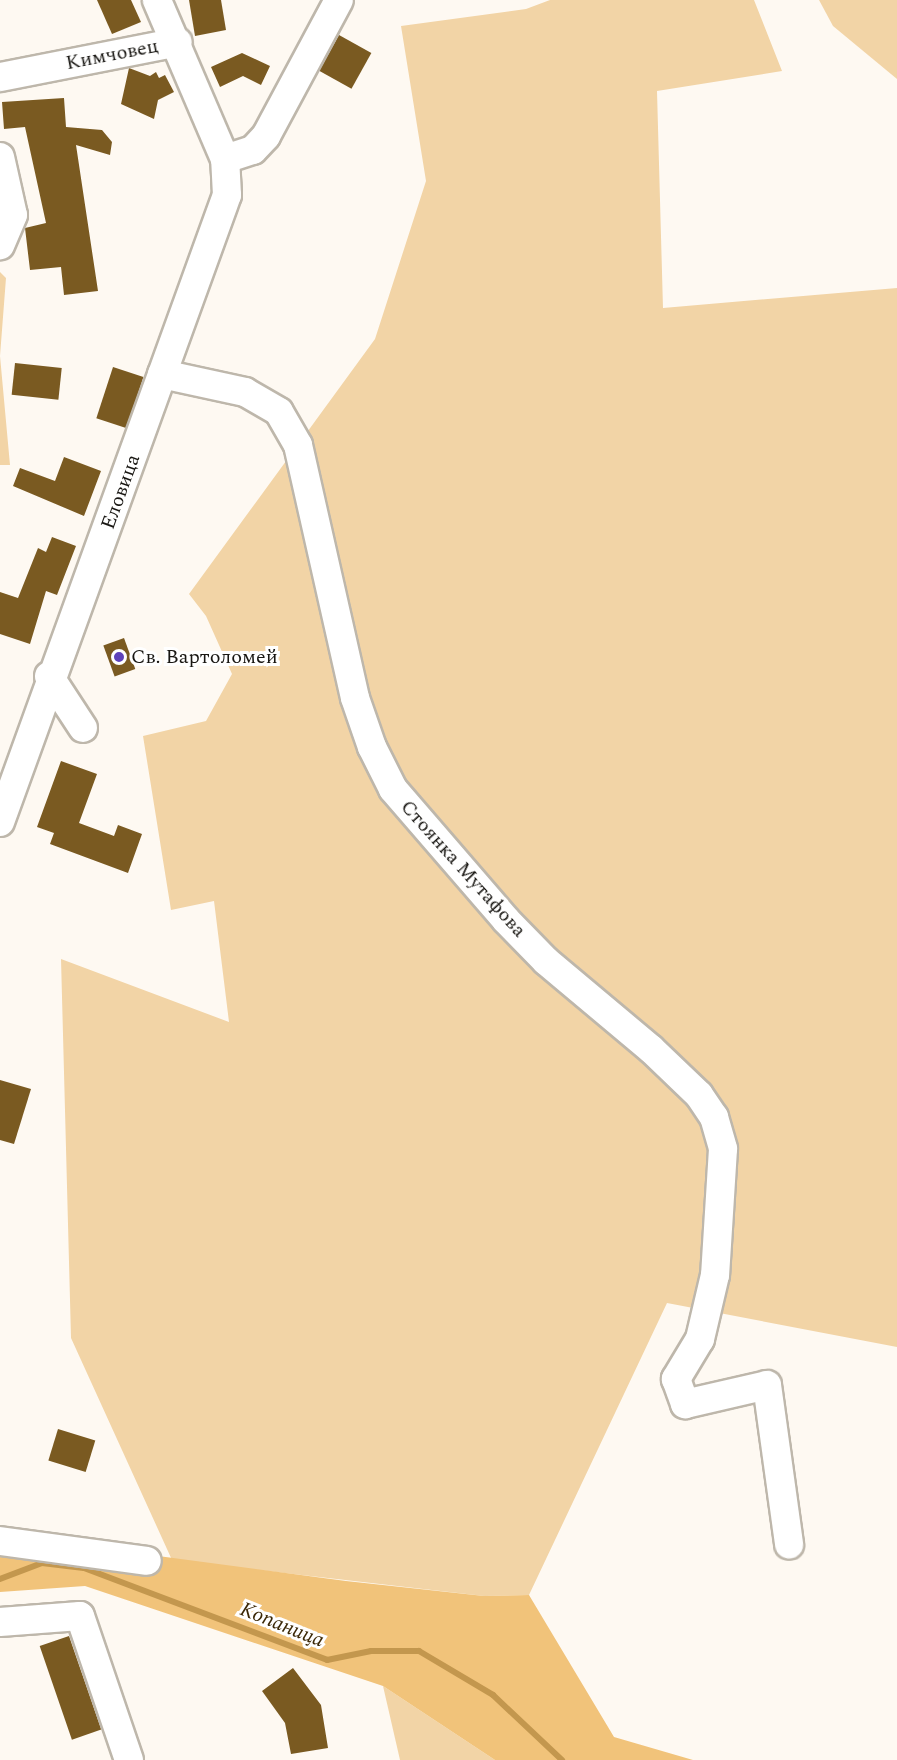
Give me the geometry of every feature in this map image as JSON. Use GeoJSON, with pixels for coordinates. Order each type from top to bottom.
{"type":"FeatureCollection","features":[{"type":"Feature","properties":{"kind":"street","name":"Кимчовец"},"geometry":{"type":"LineString","coordinates":[[0,78],[178,42],[157,0]]}},
{"type":"Feature","properties":{"kind":"street"},"geometry":{"type":"LineString","coordinates":[[178,42],[225,159],[253,150],[266,136],[339,0]]}},
{"type":"Feature","properties":{"kind":"street"},"geometry":{"type":"LineString","coordinates":[[0,157],[13,215],[0,245]]}},
{"type":"Feature","properties":{"kind":"street","name":"Еловица"},"geometry":{"type":"LineString","coordinates":[[0,822],[49,676],[112,519],[226,195],[225,159]]}},
{"type":"Feature","properties":{"kind":"street","name":"Стоянка Мутафова"},"geometry":{"type":"LineString","coordinates":[[162,374],[244,392],[279,412],[298,445],[355,698],[372,747],[393,789],[506,920],[546,961],[651,1049],[699,1095],[714,1117],[723,1149],[715,1275],[700,1339],[676,1379],[685,1404],[767,1385],[789,1544]]}},
{"type":"Feature","properties":{"kind":"street"},"geometry":{"type":"LineString","coordinates":[[49,676],[83,729]]}},
{"type":"Feature","properties":{"kind":"street"},"geometry":{"type":"LineString","coordinates":[[0,1541],[147,1560]]}},
{"type":"Feature","properties":{"kind":"street"},"geometry":{"type":"LineString","coordinates":[[0,1622],[80,1616],[129,1760]]}},
{"type":"Feature","properties":{"kind":"shaded area"},"geometry":{"type":"Polygon","coordinates":[[[550,0],[754,0],[782,71],[657,91],[663,308],[897,288],[897,1347],[667,1303],[529,1595],[484,1596],[172,1560],[71,1338],[61,959],[229,1022],[214,901],[171,910],[143,736],[206,721],[232,674],[206,616],[189,594],[375,339],[426,181],[401,26],[526,9],[550,0]]]}},
{"type":"Feature","properties":{"kind":"shaded area"},"geometry":{"type":"Polygon","coordinates":[[[819,0],[897,0],[897,79],[833,26],[819,0]]]}},
{"type":"Feature","properties":{"kind":"shaded area"},"geometry":{"type":"Polygon","coordinates":[[[0,272],[6,278],[0,356],[0,272]]]}},
{"type":"Feature","properties":{"kind":"shaded area"},"geometry":{"type":"Polygon","coordinates":[[[0,356],[10,465],[0,465],[0,356]]]}},
{"type":"Feature","properties":{"kind":"shaded area"},"geometry":{"type":"Polygon","coordinates":[[[0,1535],[346,1581],[484,1596],[529,1595],[614,1737],[693,1760],[495,1760],[383,1686],[85,1586],[0,1592],[0,1535]]]}},
{"type":"Feature","properties":{"kind":"shaded area"},"geometry":{"type":"Polygon","coordinates":[[[383,1686],[495,1760],[400,1760],[383,1686]]]}},
{"type":"Feature","properties":{"kind":"building"},"geometry":{"type":"Polygon","coordinates":[[[97,0],[131,0],[141,22],[112,34],[97,0]]]}},
{"type":"Feature","properties":{"kind":"building"},"geometry":{"type":"Polygon","coordinates":[[[189,0],[221,0],[226,30],[195,36],[189,0]]]}},
{"type":"Feature","properties":{"kind":"building"},"geometry":{"type":"Polygon","coordinates":[[[339,35],[371,53],[351,89],[319,71],[339,35]]]}},
{"type":"Feature","properties":{"kind":"building"},"geometry":{"type":"Polygon","coordinates":[[[242,53],[270,66],[261,85],[243,76],[220,87],[211,67],[242,53]]]}},
{"type":"Feature","properties":{"kind":"building"},"geometry":{"type":"Polygon","coordinates":[[[129,68],[150,76],[156,72],[159,78],[165,75],[174,92],[158,100],[154,119],[121,104],[129,68]]]}},
{"type":"Feature","properties":{"kind":"building"},"geometry":{"type":"Polygon","coordinates":[[[64,98],[66,127],[102,130],[112,142],[110,155],[76,145],[98,291],[64,295],[61,267],[30,270],[25,228],[46,223],[25,127],[4,129],[2,102],[64,98]]]}},
{"type":"Feature","properties":{"kind":"building"},"geometry":{"type":"Polygon","coordinates":[[[15,363],[62,368],[58,400],[12,395],[15,363]]]}},
{"type":"Feature","properties":{"kind":"building"},"geometry":{"type":"Polygon","coordinates":[[[113,367],[143,377],[127,428],[96,418],[113,367]]]}},
{"type":"Feature","properties":{"kind":"building"},"geometry":{"type":"Polygon","coordinates":[[[64,457],[101,471],[84,516],[13,486],[20,468],[55,481],[64,457]]]}},
{"type":"Feature","properties":{"kind":"building"},"geometry":{"type":"Polygon","coordinates":[[[52,537],[76,546],[57,595],[46,591],[30,644],[0,634],[0,592],[18,598],[38,548],[46,552],[52,537]]]}},
{"type":"Feature","properties":{"kind":"building","name":"Св. Вартоломей"},"geometry":{"type":"Polygon","coordinates":[[[124,638],[135,669],[115,677],[103,646],[124,638]]]}},
{"type":"Feature","properties":{"kind":"building"},"geometry":{"type":"Polygon","coordinates":[[[61,761],[97,774],[79,823],[114,836],[118,825],[142,834],[128,873],[50,844],[54,833],[37,827],[61,761]]]}},
{"type":"Feature","properties":{"kind":"building"},"geometry":{"type":"Polygon","coordinates":[[[0,1080],[31,1089],[14,1144],[0,1140],[0,1080]]]}},
{"type":"Feature","properties":{"kind":"building"},"geometry":{"type":"Polygon","coordinates":[[[58,1429],[95,1440],[86,1472],[48,1461],[58,1429]]]}},
{"type":"Feature","properties":{"kind":"building"},"geometry":{"type":"Polygon","coordinates":[[[69,1636],[101,1730],[72,1740],[40,1646],[69,1636]]]}},
{"type":"Feature","properties":{"kind":"building"},"geometry":{"type":"Polygon","coordinates":[[[293,1668],[321,1705],[328,1748],[291,1754],[285,1723],[262,1691],[293,1668]]]}},
{"type":"Feature","properties":{"kind":"waterway","name":"Копаница"},"geometry":{"type":"LineString","coordinates":[[0,1579],[42,1563],[84,1568],[327,1660],[371,1651],[419,1651],[493,1695],[562,1760]]}},
{"type":"Feature","properties":{"kind":"place","name":"Св. Вартоломей"},"geometry":{"type":"Point","coordinates":[119,657]}}]}
